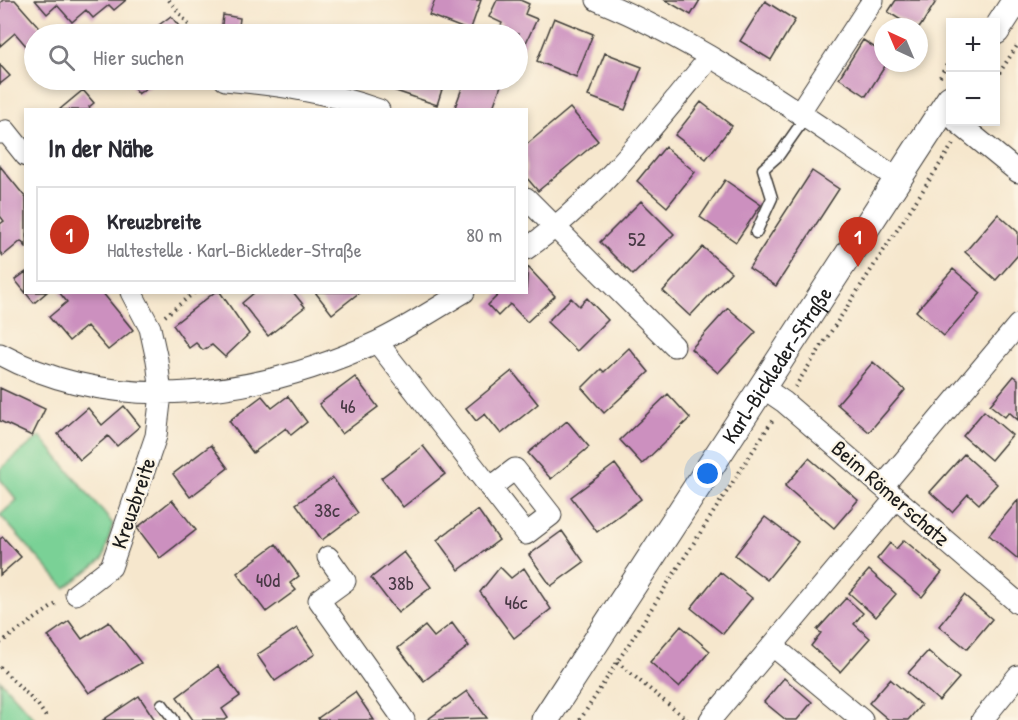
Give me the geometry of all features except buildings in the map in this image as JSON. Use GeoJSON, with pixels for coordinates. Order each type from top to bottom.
{"type":"FeatureCollection","features":[{"type":"Feature","properties":{"kind":"street"},"geometry":{"type":"LineString","coordinates":[[597,0],[638,7],[710,57],[898,179]]}},
{"type":"Feature","properties":{"kind":"street"},"geometry":{"type":"LineString","coordinates":[[802,116],[873,0]]}},
{"type":"Feature","properties":{"kind":"street"},"geometry":{"type":"LineString","coordinates":[[1000,25],[1016,0]]}},
{"type":"Feature","properties":{"kind":"street"},"geometry":{"type":"LineString","coordinates":[[528,248],[555,229],[623,162],[710,57]]}},
{"type":"Feature","properties":{"kind":"street"},"geometry":{"type":"LineString","coordinates":[[310,90],[339,96],[373,108]]}},
{"type":"Feature","properties":{"kind":"street","name":"Karl-Bickleder-Straße"},"geometry":{"type":"LineString","coordinates":[[545,720],[898,179],[946,117]]}},
{"type":"Feature","properties":{"kind":"street"},"geometry":{"type":"LineString","coordinates":[[966,126],[1018,172]]}},
{"type":"Feature","properties":{"kind":"street"},"geometry":{"type":"LineString","coordinates":[[0,133],[6,131],[24,154]]}},
{"type":"Feature","properties":{"kind":"street"},"geometry":{"type":"LineString","coordinates":[[528,200],[674,346]]}},
{"type":"Feature","properties":{"kind":"street","name":"Kreuzbreite"},"geometry":{"type":"LineString","coordinates":[[76,594],[111,567],[156,436],[161,394],[150,328],[132,294]]}},
{"type":"Feature","properties":{"kind":"street"},"geometry":{"type":"LineString","coordinates":[[0,354],[21,365],[98,388],[161,394],[241,387],[307,369],[377,342],[461,294]]}},
{"type":"Feature","properties":{"kind":"street"},"geometry":{"type":"LineString","coordinates":[[710,720],[773,646],[890,492],[1014,337]]}},
{"type":"Feature","properties":{"kind":"street"},"geometry":{"type":"LineString","coordinates":[[377,342],[490,488]]}},
{"type":"Feature","properties":{"kind":"street","name":"Beim Römerschatz"},"geometry":{"type":"LineString","coordinates":[[762,387],[784,402],[1018,603]]}},
{"type":"Feature","properties":{"kind":"street"},"geometry":{"type":"LineString","coordinates":[[328,557],[345,581],[319,600],[404,720]]}},
{"type":"Feature","properties":{"kind":"street"},"geometry":{"type":"LineString","coordinates":[[773,646],[862,720]]}},
{"type":"Feature","properties":{"kind":"street"},"geometry":{"type":"LineString","coordinates":[[982,720],[1018,676]]}},
{"type":"Feature","properties":{"kind":"lane"},"geometry":{"type":"LineString","coordinates":[[756,233],[772,198],[763,169],[779,155],[802,116]]}},
{"type":"Feature","properties":{"kind":"lane"},"geometry":{"type":"LineString","coordinates":[[162,704],[174,720]]}},
{"type":"Feature","properties":{"kind":"path"},"geometry":{"type":"LineString","coordinates":[[169,0],[188,24]]}},
{"type":"Feature","properties":{"kind":"path"},"geometry":{"type":"LineString","coordinates":[[1000,72],[1018,44]]}},
{"type":"Feature","properties":{"kind":"path"},"geometry":{"type":"LineString","coordinates":[[150,328],[192,294]]}},
{"type":"Feature","properties":{"kind":"path"},"geometry":{"type":"LineString","coordinates":[[0,643],[54,604],[76,594]]}},
{"type":"Feature","properties":{"kind":"path"},"geometry":{"type":"LineString","coordinates":[[616,662],[687,720]]}},
{"type":"Feature","properties":{"kind":"path"},"geometry":{"type":"LineString","coordinates":[[0,667],[38,705],[48,720]]}},
{"type":"Feature","properties":{"kind":"green space"},"geometry":{"type":"Polygon","coordinates":[[[40,436],[113,524],[103,559],[65,588],[0,515],[17,500],[0,479],[0,469],[40,436]]]}},
{"type":"Feature","properties":{"kind":"green space"},"geometry":{"type":"Polygon","coordinates":[[[0,680],[36,720],[0,720],[0,680]]]}},
{"type":"Feature","properties":{"kind":"place","name":"Kreuzbreite"},"geometry":{"type":"Point","coordinates":[858,267]}}]}
